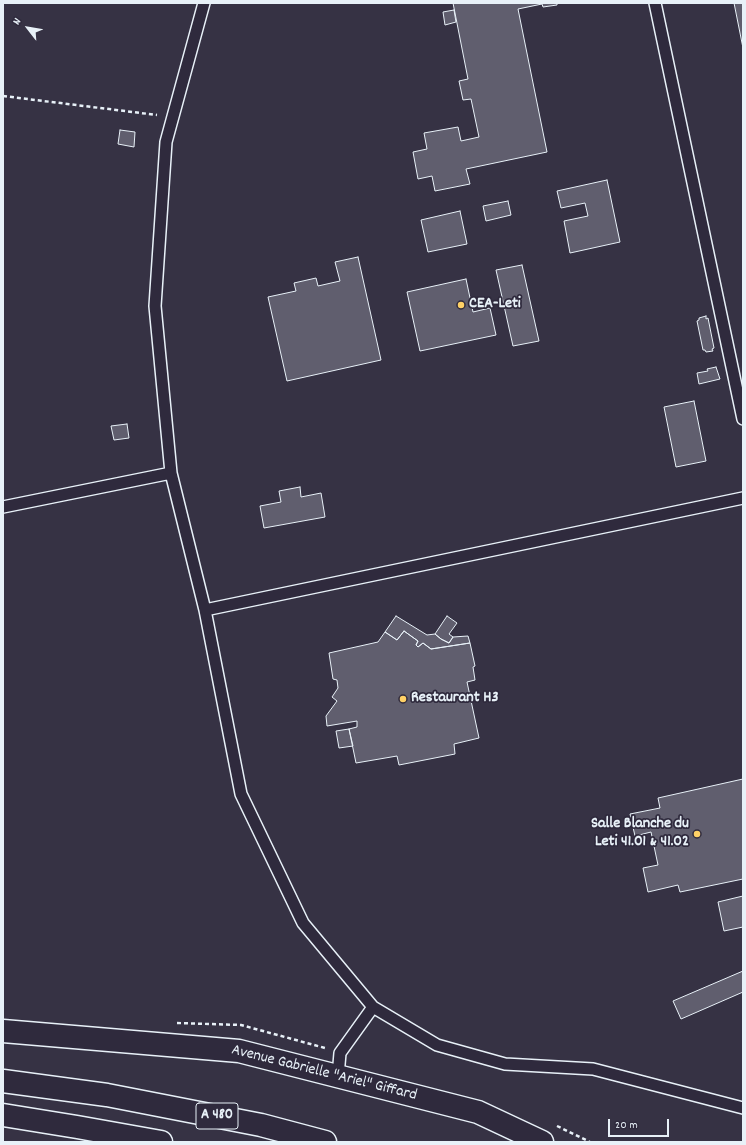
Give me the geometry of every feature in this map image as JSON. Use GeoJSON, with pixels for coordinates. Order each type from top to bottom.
{"type":"FeatureCollection","features":[{"type":"Feature","properties":{"kind":"main road","name":"Avenue Gabrielle \"Ariel\" Giffard"},"geometry":{"type":"LineString","coordinates":[[3,1031],[239,1051],[478,1112],[542,1142]]}},
{"type":"Feature","properties":{"kind":"main road","name":"A 480"},"geometry":{"type":"LineString","coordinates":[[3,1081],[107,1095],[261,1125],[325,1142]]}},
{"type":"Feature","properties":{"kind":"main road"},"geometry":{"type":"LineString","coordinates":[[3,1115],[161,1142]]}},
{"type":"Feature","properties":{"kind":"lane"},"geometry":{"type":"LineString","coordinates":[[204,3],[166,142],[155,306],[171,473],[205,610],[241,794],[303,923],[373,1007],[437,1046],[505,1064],[593,1069],[743,1108]]}},
{"type":"Feature","properties":{"kind":"lane"},"geometry":{"type":"LineString","coordinates":[[655,3],[743,419]]}},
{"type":"Feature","properties":{"kind":"lane"},"geometry":{"type":"LineString","coordinates":[[3,507],[171,473]]}},
{"type":"Feature","properties":{"kind":"lane"},"geometry":{"type":"LineString","coordinates":[[205,610],[743,498]]}},
{"type":"Feature","properties":{"kind":"lane"},"geometry":{"type":"LineString","coordinates":[[338,1076],[340,1053],[373,1007]]}},
{"type":"Feature","properties":{"kind":"path"},"geometry":{"type":"LineString","coordinates":[[3,96],[172,117]]}},
{"type":"Feature","properties":{"kind":"building"},"geometry":{"type":"Polygon","coordinates":[[[453,3],[557,3],[557,5],[543,7],[542,4],[518,9],[547,152],[466,169],[470,184],[435,191],[432,176],[418,179],[413,152],[427,149],[424,133],[458,127],[461,141],[479,137],[471,99],[463,100],[459,81],[468,79],[453,3]]]}},
{"type":"Feature","properties":{"kind":"building"},"geometry":{"type":"Polygon","coordinates":[[[734,3],[743,3],[743,48],[734,3]]]}},
{"type":"Feature","properties":{"kind":"building"},"geometry":{"type":"Polygon","coordinates":[[[454,10],[456,22],[445,25],[443,12],[454,10]]]}},
{"type":"Feature","properties":{"kind":"building"},"geometry":{"type":"Polygon","coordinates":[[[120,130],[135,132],[134,147],[118,144],[120,130]]]}},
{"type":"Feature","properties":{"kind":"building"},"geometry":{"type":"Polygon","coordinates":[[[607,180],[620,242],[570,253],[564,221],[588,216],[585,203],[561,208],[557,191],[607,180]]]}},
{"type":"Feature","properties":{"kind":"building"},"geometry":{"type":"Polygon","coordinates":[[[508,201],[511,215],[486,221],[483,206],[508,201]]]}},
{"type":"Feature","properties":{"kind":"building"},"geometry":{"type":"Polygon","coordinates":[[[460,211],[467,244],[428,252],[421,220],[460,211]]]}},
{"type":"Feature","properties":{"kind":"building"},"geometry":{"type":"Polygon","coordinates":[[[358,257],[381,360],[287,381],[268,297],[296,291],[294,283],[316,278],[318,286],[340,281],[335,262],[358,257]]]}},
{"type":"Feature","properties":{"kind":"building"},"geometry":{"type":"Polygon","coordinates":[[[522,265],[539,341],[513,346],[496,270],[522,265]]]}},
{"type":"Feature","properties":{"kind":"building"},"geometry":{"type":"Polygon","coordinates":[[[466,279],[473,312],[490,308],[496,335],[420,351],[407,292],[466,279]]]}},
{"type":"Feature","properties":{"kind":"building"},"geometry":{"type":"Polygon","coordinates":[[[706,316],[706,319],[708,318],[714,348],[712,349],[713,351],[706,352],[703,350],[697,321],[699,318],[706,316]]]}},
{"type":"Feature","properties":{"kind":"building"},"geometry":{"type":"Polygon","coordinates":[[[716,367],[720,379],[699,384],[697,373],[708,371],[707,369],[716,367]]]}},
{"type":"Feature","properties":{"kind":"building"},"geometry":{"type":"Polygon","coordinates":[[[694,401],[706,461],[676,467],[664,407],[694,401]]]}},
{"type":"Feature","properties":{"kind":"building"},"geometry":{"type":"Polygon","coordinates":[[[127,424],[129,438],[114,440],[111,426],[127,424]]]}},
{"type":"Feature","properties":{"kind":"building"},"geometry":{"type":"Polygon","coordinates":[[[300,487],[301,497],[321,493],[325,517],[264,528],[260,506],[281,502],[279,491],[300,487]]]}},
{"type":"Feature","properties":{"kind":"building"},"geometry":{"type":"Polygon","coordinates":[[[396,616],[427,635],[435,634],[449,643],[453,637],[468,636],[470,643],[431,649],[423,643],[418,647],[416,645],[418,641],[404,631],[397,640],[385,632],[396,616]]]}},
{"type":"Feature","properties":{"kind":"building"},"geometry":{"type":"Polygon","coordinates":[[[447,616],[457,623],[449,634],[453,637],[449,643],[435,634],[447,616]]]}},
{"type":"Feature","properties":{"kind":"building","name":"Restaurant H3"},"geometry":{"type":"Polygon","coordinates":[[[404,631],[418,641],[416,645],[418,647],[423,643],[431,649],[470,643],[475,666],[473,667],[475,680],[467,682],[479,738],[454,744],[455,754],[399,765],[397,756],[356,763],[349,729],[357,727],[357,721],[327,726],[326,716],[337,701],[332,697],[338,688],[337,680],[333,679],[329,653],[378,642],[385,632],[397,640],[404,631]]]}},
{"type":"Feature","properties":{"kind":"building"},"geometry":{"type":"Polygon","coordinates":[[[349,729],[353,746],[339,748],[336,731],[349,729]]]}},
{"type":"Feature","properties":{"kind":"building","name":"Salle Blanche du Leti 41.01 & 41.02"},"geometry":{"type":"Polygon","coordinates":[[[743,779],[743,879],[680,892],[678,885],[648,892],[643,868],[658,865],[651,832],[635,836],[630,814],[660,808],[658,798],[743,779]]]}},
{"type":"Feature","properties":{"kind":"building"},"geometry":{"type":"Polygon","coordinates":[[[743,896],[743,927],[724,931],[718,902],[743,896]]]}},
{"type":"Feature","properties":{"kind":"building"},"geometry":{"type":"Polygon","coordinates":[[[743,971],[743,992],[681,1019],[673,1001],[743,971]]]}},
{"type":"Feature","properties":{"kind":"place","name":"CEA-Leti"},"geometry":{"type":"Point","coordinates":[461,305]}},
{"type":"Feature","properties":{"kind":"place","name":"Restaurant H3"},"geometry":{"type":"Point","coordinates":[403,699]}},
{"type":"Feature","properties":{"kind":"place","name":"Salle Blanche du Leti 41.01 & 41.02"},"geometry":{"type":"Point","coordinates":[697,834]}}]}
